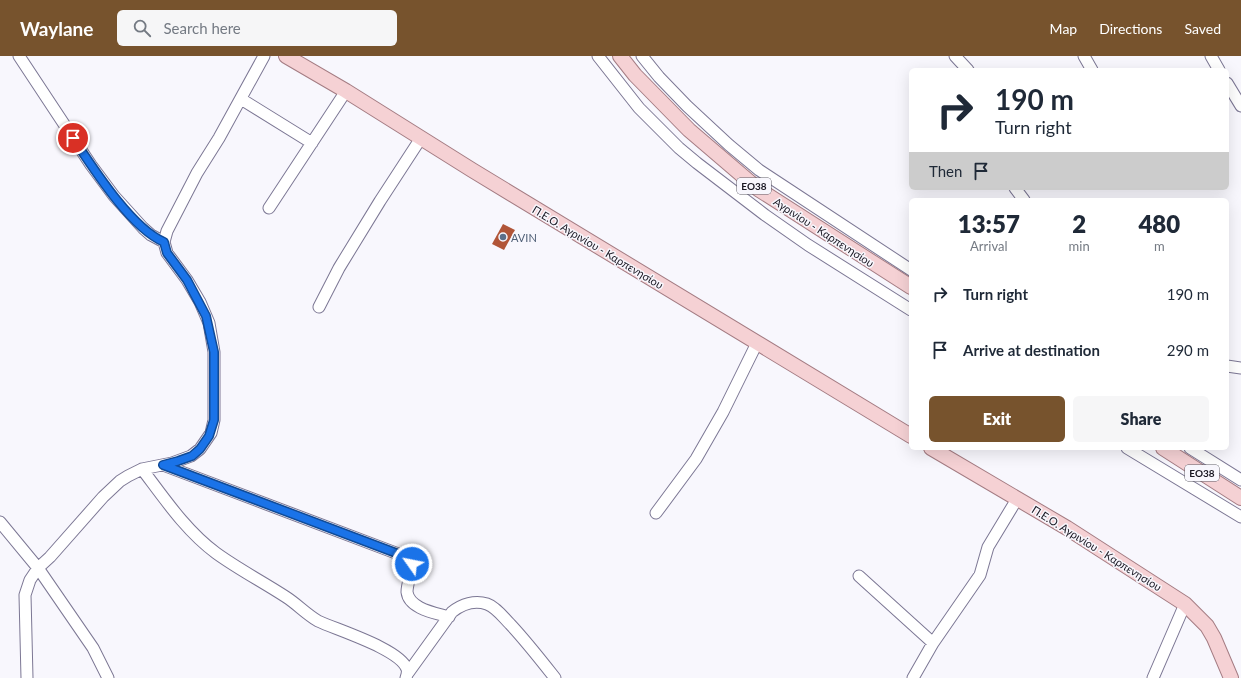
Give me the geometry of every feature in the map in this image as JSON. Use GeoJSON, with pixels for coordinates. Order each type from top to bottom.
{"type":"FeatureCollection","features":[{"type":"Feature","properties":{"kind":"main road","name":"Π.Ε.Ο. Αγρινίου - Καρπενησίου"},"geometry":{"type":"LineString","coordinates":[[286,56],[346,90],[472,170],[909,435]]}},
{"type":"Feature","properties":{"kind":"main road","name":"Αγρινίου - Καρπενησίου"},"geometry":{"type":"LineString","coordinates":[[620,56],[635,75],[689,130],[758,189],[909,286]]}},
{"type":"Feature","properties":{"kind":"main road","name":"Π.Ε.Ο. Αγρινίου - Καρπενησίου"},"geometry":{"type":"LineString","coordinates":[[935,450],[1067,528],[1185,604],[1207,626],[1214,638],[1231,678]]}},
{"type":"Feature","properties":{"kind":"main road","name":"ΕΟ38"},"geometry":{"type":"LineString","coordinates":[[1166,450],[1241,498]]}},
{"type":"Feature","properties":{"kind":"street"},"geometry":{"type":"LineString","coordinates":[[20,56],[91,165],[114,196],[143,228],[151,235],[164,242]]}},
{"type":"Feature","properties":{"kind":"street"},"geometry":{"type":"LineString","coordinates":[[27,678],[25,594],[30,580],[38,568],[50,557],[103,497],[128,476],[142,469],[163,465],[192,456],[206,441],[213,424],[214,352],[206,316],[187,280],[167,253],[164,242],[167,231],[197,173],[219,138],[264,56]]}},
{"type":"Feature","properties":{"kind":"street"},"geometry":{"type":"LineString","coordinates":[[598,56],[639,108],[679,148],[765,215],[795,236],[909,309]]}},
{"type":"Feature","properties":{"kind":"street"},"geometry":{"type":"LineString","coordinates":[[642,56],[659,78],[687,106],[729,145],[759,170],[909,269]]}},
{"type":"Feature","properties":{"kind":"street"},"geometry":{"type":"LineString","coordinates":[[955,56],[966,68]]}},
{"type":"Feature","properties":{"kind":"street"},"geometry":{"type":"LineString","coordinates":[[1084,56],[1091,68]]}},
{"type":"Feature","properties":{"kind":"street"},"geometry":{"type":"LineString","coordinates":[[1211,56],[1218,68]]}},
{"type":"Feature","properties":{"kind":"street"},"geometry":{"type":"LineString","coordinates":[[1229,86],[1241,106]]}},
{"type":"Feature","properties":{"kind":"street"},"geometry":{"type":"LineString","coordinates":[[269,208],[346,90]]}},
{"type":"Feature","properties":{"kind":"street"},"geometry":{"type":"LineString","coordinates":[[241,99],[312,142]]}},
{"type":"Feature","properties":{"kind":"street"},"geometry":{"type":"LineString","coordinates":[[319,307],[339,268],[421,138]]}},
{"type":"Feature","properties":{"kind":"street"},"geometry":{"type":"LineString","coordinates":[[656,513],[696,459],[723,412],[757,343]]}},
{"type":"Feature","properties":{"kind":"street"},"geometry":{"type":"LineString","coordinates":[[1229,366],[1241,368]]}},
{"type":"Feature","properties":{"kind":"street"},"geometry":{"type":"LineString","coordinates":[[1130,450],[1241,517]]}},
{"type":"Feature","properties":{"kind":"street"},"geometry":{"type":"LineString","coordinates":[[1193,450],[1241,480]]}},
{"type":"Feature","properties":{"kind":"street"},"geometry":{"type":"LineString","coordinates":[[163,465],[409,558],[412,564],[407,592],[409,598],[420,608],[449,616]]}},
{"type":"Feature","properties":{"kind":"street"},"geometry":{"type":"LineString","coordinates":[[142,469],[183,522],[216,553],[284,596],[309,616],[391,653],[405,665],[407,675]]}},
{"type":"Feature","properties":{"kind":"street"},"geometry":{"type":"LineString","coordinates":[[913,678],[933,643],[980,575],[988,547],[1017,499]]}},
{"type":"Feature","properties":{"kind":"street"},"geometry":{"type":"LineString","coordinates":[[0,522],[38,568],[93,648],[108,678]]}},
{"type":"Feature","properties":{"kind":"street"},"geometry":{"type":"LineString","coordinates":[[859,576],[933,643]]}},
{"type":"Feature","properties":{"kind":"street"},"geometry":{"type":"LineString","coordinates":[[407,675],[449,616],[460,606],[470,603],[486,603],[494,608],[528,643],[555,678]]}},
{"type":"Feature","properties":{"kind":"street"},"geometry":{"type":"LineString","coordinates":[[1153,678],[1185,604]]}},
{"type":"Feature","properties":{"kind":"building"},"geometry":{"type":"Polygon","coordinates":[[[503,224],[515,230],[504,250],[492,244],[503,224]]]}},
{"type":"Feature","properties":{"kind":"place","name":"AVIN"},"geometry":{"type":"Point","coordinates":[503,237]}},
{"type":"Feature","properties":{"kind":"route"},"geometry":{"type":"LineString","coordinates":[[73,138],[114,196],[136,222],[158,240],[164,242],[167,253],[187,280],[200,302],[209,324],[214,352],[213,427],[208,439],[192,456],[163,465],[409,558],[412,561],[412,564]]}}]}
